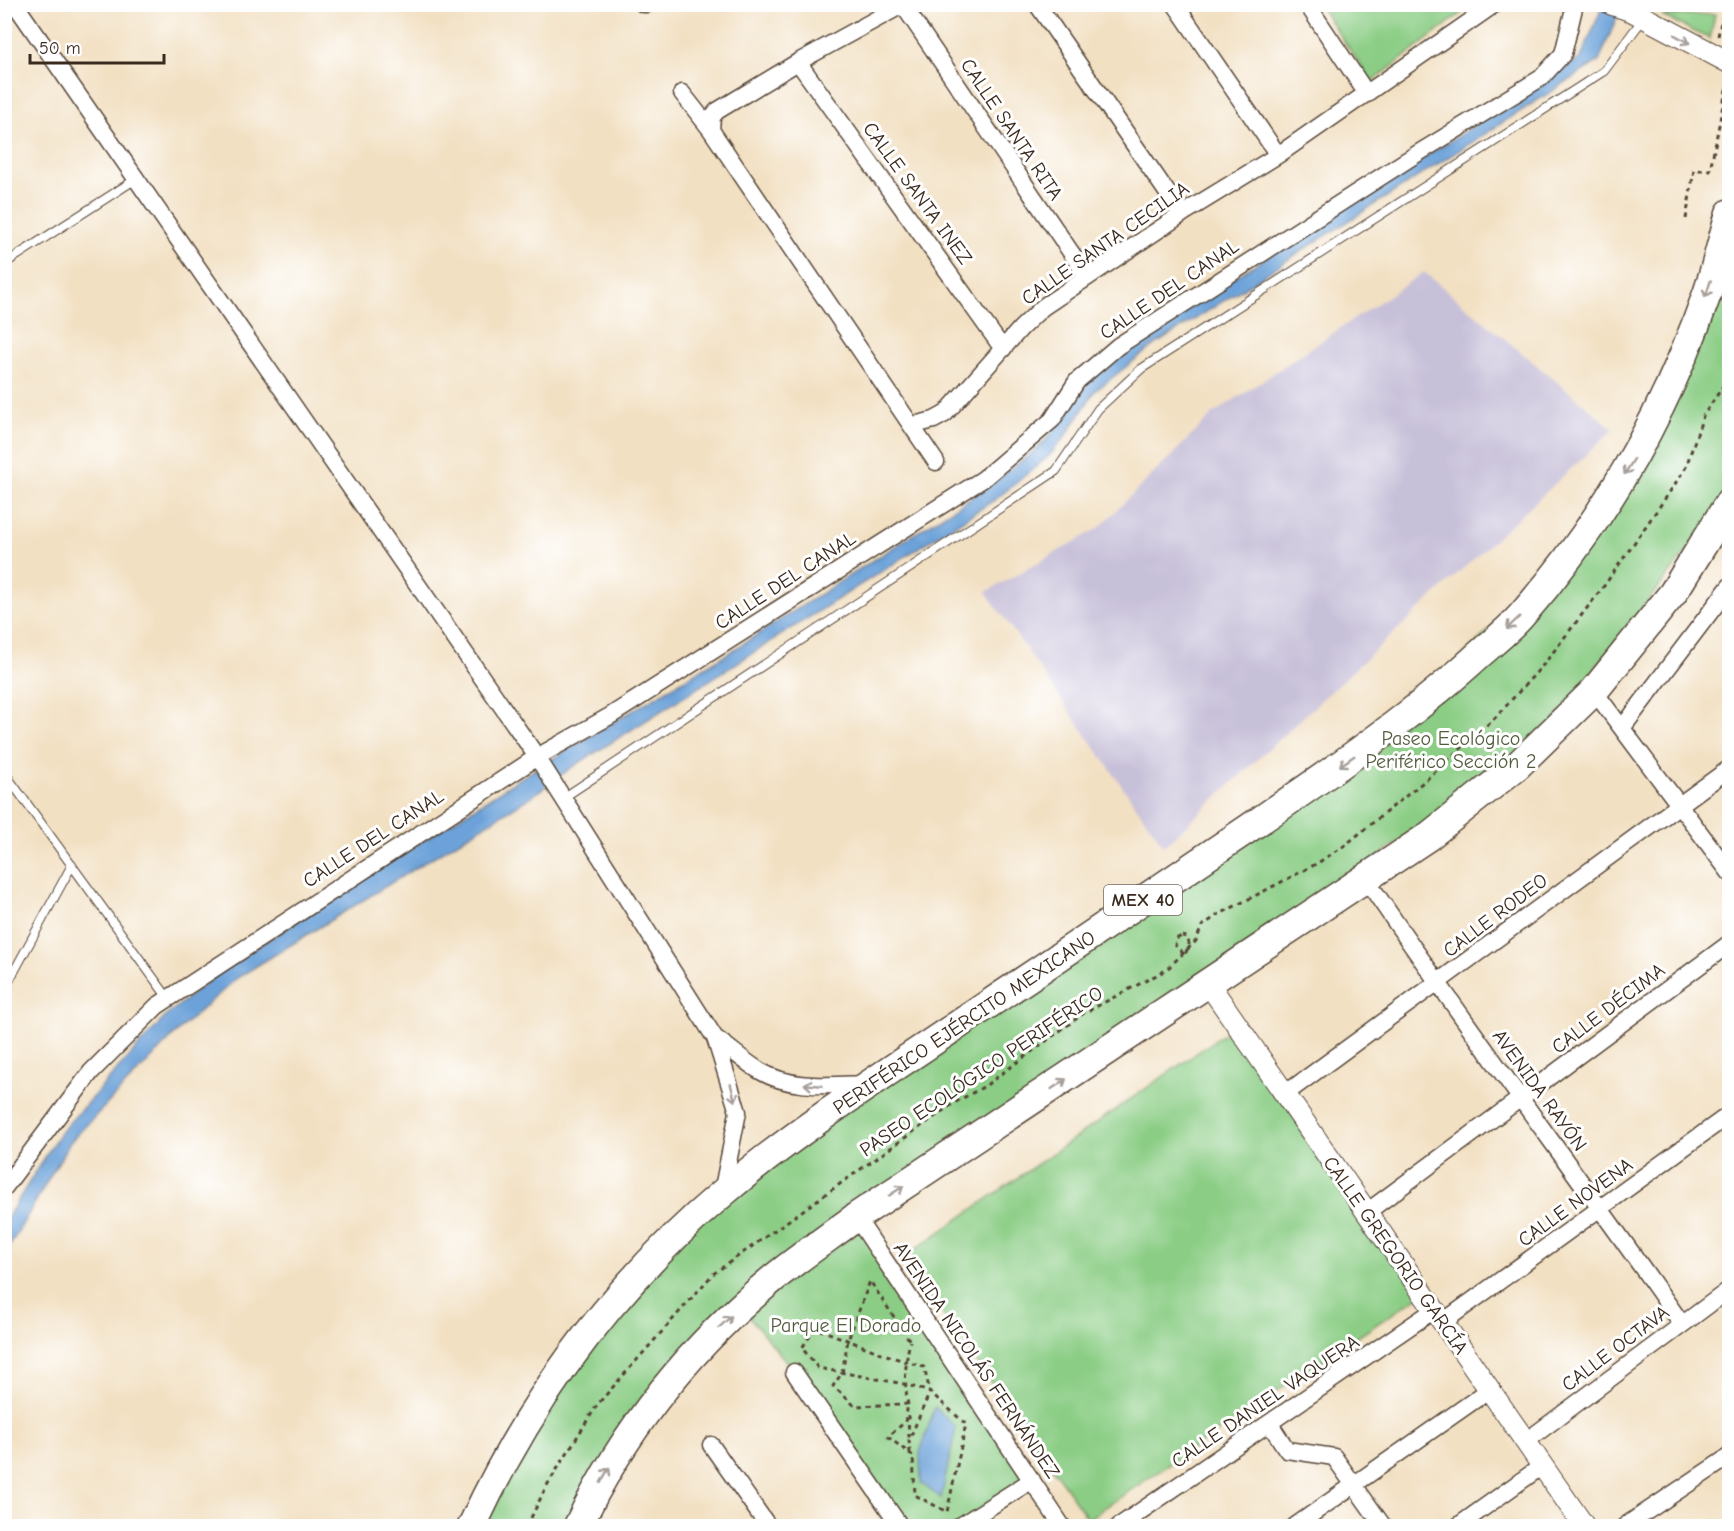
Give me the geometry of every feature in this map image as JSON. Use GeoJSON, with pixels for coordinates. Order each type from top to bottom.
{"type":"FeatureCollection","features":[{"type":"Feature","properties":{"kind":"highway","name":"PERIFÉRICO EJÉRCITO MEXICANO"},"geometry":{"type":"LineString","coordinates":[[472,1527],[499,1468],[548,1387],[592,1327],[651,1261],[722,1194],[784,1145],[872,1083],[1356,755],[1442,687],[1518,619],[1594,524],[1641,448],[1679,367],[1708,290],[1730,213]]}},
{"type":"Feature","properties":{"kind":"highway"},"geometry":{"type":"LineString","coordinates":[[578,1527],[623,1443],[666,1387],[703,1345],[775,1276],[856,1217],[1366,879],[1428,836],[1518,765],[1594,691],[1673,593],[1730,501]]}},
{"type":"Feature","properties":{"kind":"street"},"geometry":{"type":"LineString","coordinates":[[15,4],[537,757],[715,1038],[738,1112],[722,1194]]}},
{"type":"Feature","properties":{"kind":"street"},"geometry":{"type":"LineString","coordinates":[[1037,4],[1182,214]]}},
{"type":"Feature","properties":{"kind":"street"},"geometry":{"type":"LineString","coordinates":[[1174,4],[1278,154]]}},
{"type":"Feature","properties":{"kind":"street"},"geometry":{"type":"LineString","coordinates":[[1307,4],[1367,94]]}},
{"type":"Feature","properties":{"kind":"street","name":"CALLE SANTA CECILIA"},"geometry":{"type":"LineString","coordinates":[[914,425],[934,420],[945,414],[1043,307],[1182,214],[1278,154],[1495,4]]}},
{"type":"Feature","properties":{"kind":"street","name":"CALLE DEL CANAL"},"geometry":{"type":"LineString","coordinates":[[4,1188],[91,1072],[157,1006],[537,757],[610,716],[983,479],[1052,420],[1077,381],[1118,346],[1348,197],[1541,78],[1563,54],[1575,4]]}},
{"type":"Feature","properties":{"kind":"street"},"geometry":{"type":"LineString","coordinates":[[1611,4],[1644,18],[1730,63]]}},
{"type":"Feature","properties":{"kind":"street"},"geometry":{"type":"LineString","coordinates":[[711,130],[712,117],[717,111],[798,62],[903,5]]}},
{"type":"Feature","properties":{"kind":"street","name":"CALLE SANTA RITA"},"geometry":{"type":"LineString","coordinates":[[903,5],[1087,276]]}},
{"type":"Feature","properties":{"kind":"street","name":"CALLE SANTA INEZ"},"geometry":{"type":"LineString","coordinates":[[798,62],[1003,349]]}},
{"type":"Feature","properties":{"kind":"street"},"geometry":{"type":"LineString","coordinates":[[682,93],[711,130],[914,425],[936,462]]}},
{"type":"Feature","properties":{"kind":"street"},"geometry":{"type":"LineString","coordinates":[[1623,727],[1729,588]]}},
{"type":"Feature","properties":{"kind":"street"},"geometry":{"type":"LineString","coordinates":[[1594,691],[1730,873]]}},
{"type":"Feature","properties":{"kind":"street","name":"CALLE RODEO"},"geometry":{"type":"LineString","coordinates":[[1285,1094],[1437,985],[1730,768]]}},
{"type":"Feature","properties":{"kind":"street","name":"AVENIDA RAYÓN"},"geometry":{"type":"LineString","coordinates":[[1366,879],[1437,985],[1602,1209],[1682,1324]]}},
{"type":"Feature","properties":{"kind":"street","name":"CALLE DÉCIMA"},"geometry":{"type":"LineString","coordinates":[[1367,1212],[1730,943]]}},
{"type":"Feature","properties":{"kind":"street","name":"CALLE GREGORIO GARCÍA"},"geometry":{"type":"LineString","coordinates":[[1208,983],[1584,1527]]}},
{"type":"Feature","properties":{"kind":"street"},"geometry":{"type":"LineString","coordinates":[[715,1038],[760,1071],[785,1081],[815,1086],[872,1083]]}},
{"type":"Feature","properties":{"kind":"street","name":"CALLE NOVENA"},"geometry":{"type":"LineString","coordinates":[[1439,1316],[1602,1209],[1730,1114]]}},
{"type":"Feature","properties":{"kind":"street","name":"AVENIDA NICOLÁS FERNÁNDEZ"},"geometry":{"type":"LineString","coordinates":[[856,1217],[928,1322],[1062,1527]]}},
{"type":"Feature","properties":{"kind":"street","name":"CALLE OCTAVA"},"geometry":{"type":"LineString","coordinates":[[1525,1442],[1730,1289]]}},
{"type":"Feature","properties":{"kind":"street","name":"CALLE DANIEL VAQUERA"},"geometry":{"type":"LineString","coordinates":[[1119,1527],[1270,1424],[1439,1316]]}},
{"type":"Feature","properties":{"kind":"street"},"geometry":{"type":"LineString","coordinates":[[794,1372],[900,1527]]}},
{"type":"Feature","properties":{"kind":"street"},"geometry":{"type":"LineString","coordinates":[[1295,1527],[1490,1390]]}},
{"type":"Feature","properties":{"kind":"street"},"geometry":{"type":"LineString","coordinates":[[1270,1424],[1287,1450],[1334,1457],[1383,1527]]}},
{"type":"Feature","properties":{"kind":"street"},"geometry":{"type":"LineString","coordinates":[[711,1445],[768,1527]]}},
{"type":"Feature","properties":{"kind":"street"},"geometry":{"type":"LineString","coordinates":[[1625,1527],[1730,1456]]}},
{"type":"Feature","properties":{"kind":"street"},"geometry":{"type":"LineString","coordinates":[[1458,1527],[1542,1466]]}},
{"type":"Feature","properties":{"kind":"street"},"geometry":{"type":"LineString","coordinates":[[960,1527],[1032,1480]]}},
{"type":"Feature","properties":{"kind":"lane"},"geometry":{"type":"LineString","coordinates":[[563,798],[1056,471],[1098,409],[1141,369],[1604,71],[1644,18]]}},
{"type":"Feature","properties":{"kind":"lane"},"geometry":{"type":"LineString","coordinates":[[4,264],[136,179]]}},
{"type":"Feature","properties":{"kind":"lane"},"geometry":{"type":"LineString","coordinates":[[4,771],[168,998]]}},
{"type":"Feature","properties":{"kind":"lane"},"geometry":{"type":"LineString","coordinates":[[4,990],[72,865]]}},
{"type":"Feature","properties":{"kind":"path"},"geometry":{"type":"LineString","coordinates":[[1715,46],[1725,4]]}},
{"type":"Feature","properties":{"kind":"path"},"geometry":{"type":"LineString","coordinates":[[1686,219],[1694,170],[1710,170],[1730,75]]}},
{"type":"Feature","properties":{"kind":"path","name":"PASEO ECOLÓGICO PERIFÉRICO"},"geometry":{"type":"LineString","coordinates":[[527,1527],[546,1487],[597,1405],[713,1274],[954,1103],[985,1086],[1084,1013],[1167,970],[1185,955],[1196,941],[1202,926],[1218,915],[1316,864],[1344,846],[1427,779],[1496,717],[1556,649],[1669,493],[1686,467],[1703,416],[1730,376]]}},
{"type":"Feature","properties":{"kind":"path"},"geometry":{"type":"LineString","coordinates":[[1180,936],[1184,936],[1189,941],[1185,955],[1175,945],[1180,936]]}},
{"type":"Feature","properties":{"kind":"path"},"geometry":{"type":"LineString","coordinates":[[908,1404],[855,1406],[833,1386],[842,1373],[848,1340],[870,1281],[910,1341]]}},
{"type":"Feature","properties":{"kind":"path"},"geometry":{"type":"LineString","coordinates":[[910,1453],[908,1404],[904,1384],[905,1362],[910,1341],[928,1322]]}},
{"type":"Feature","properties":{"kind":"path"},"geometry":{"type":"LineString","coordinates":[[908,1404],[905,1422],[888,1437],[913,1456],[915,1495],[947,1512],[966,1424],[930,1392],[904,1384],[818,1368],[802,1348],[815,1328],[924,1367],[930,1392],[909,1440]]}},
{"type":"Feature","properties":{"kind":"shaded area"},"geometry":{"type":"Polygon","coordinates":[[[1424,272],[1614,429],[1164,846],[986,592],[1099,528],[1213,414],[1424,272]]]}},
{"type":"Feature","properties":{"kind":"green space"},"geometry":{"type":"Polygon","coordinates":[[[1319,5],[1472,5],[1372,82],[1319,5]]]}},
{"type":"Feature","properties":{"kind":"green space"},"geometry":{"type":"Polygon","coordinates":[[[1715,14],[1710,39],[1662,16],[1715,14]]]}},
{"type":"Feature","properties":{"kind":"green space","name":"Paseo Ecológico Periférico Sección 2"},"geometry":{"type":"Polygon","coordinates":[[[1729,225],[1729,498],[1537,742],[697,1347],[574,1526],[476,1526],[544,1399],[723,1194],[1371,746],[1595,526],[1729,225]]]}},
{"type":"Feature","properties":{"kind":"green space"},"geometry":{"type":"Polygon","coordinates":[[[1237,1025],[1420,1295],[1088,1519],[903,1258],[1237,1025]]]}},
{"type":"Feature","properties":{"kind":"green space","name":"Parque El Dorado"},"geometry":{"type":"Polygon","coordinates":[[[860,1225],[1031,1480],[960,1526],[900,1526],[795,1372],[747,1314],[860,1225]]]}},
{"type":"Feature","properties":{"kind":"water"},"geometry":{"type":"Polygon","coordinates":[[[1603,5],[1622,5],[1599,61],[1153,346],[1095,391],[1065,437],[1049,456],[996,499],[574,766],[529,798],[237,978],[181,1028],[70,1142],[5,1254],[4,1223],[59,1134],[167,1015],[223,969],[519,779],[727,654],[989,486],[1038,448],[1050,435],[1087,380],[1148,332],[1581,58],[1603,5]]]}},
{"type":"Feature","properties":{"kind":"water"},"geometry":{"type":"Polygon","coordinates":[[[935,1407],[956,1428],[941,1498],[921,1483],[920,1453],[935,1407]]]}}]}
